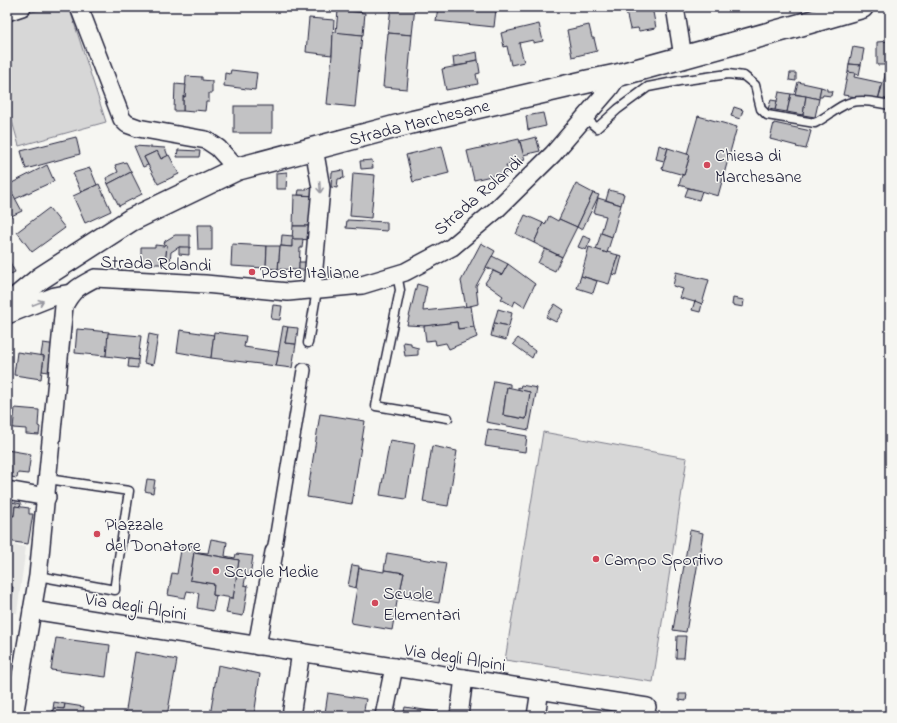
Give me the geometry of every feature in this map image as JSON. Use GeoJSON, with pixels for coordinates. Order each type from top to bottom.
{"type":"FeatureCollection","features":[{"type":"Feature","properties":{"kind":"main road","name":"Strada Marchesane"},"geometry":{"type":"LineString","coordinates":[[7,306],[41,278],[131,220],[237,169],[413,122],[619,75],[800,26],[862,7]]}},
{"type":"Feature","properties":{"kind":"street"},"geometry":{"type":"LineString","coordinates":[[7,12],[22,7]]}},
{"type":"Feature","properties":{"kind":"street"},"geometry":{"type":"LineString","coordinates":[[79,7],[122,120],[127,124],[138,128],[206,140],[218,148],[237,169]]}},
{"type":"Feature","properties":{"kind":"street"},"geometry":{"type":"LineString","coordinates":[[675,7],[683,57]]}},
{"type":"Feature","properties":{"kind":"street","name":"Strada Rolandi"},"geometry":{"type":"LineString","coordinates":[[71,294],[79,286],[95,278],[206,284],[288,292],[362,285],[405,272],[452,247],[496,210],[553,154],[609,89],[619,75]]}},
{"type":"Feature","properties":{"kind":"street"},"geometry":{"type":"LineString","coordinates":[[314,148],[321,188],[315,290]]}},
{"type":"Feature","properties":{"kind":"street"},"geometry":{"type":"LineString","coordinates":[[7,314],[55,296],[71,294]]}},
{"type":"Feature","properties":{"kind":"street"},"geometry":{"type":"LineString","coordinates":[[14,716],[14,680],[32,610],[38,576],[47,497],[64,306],[71,294]]}},
{"type":"Feature","properties":{"kind":"street"},"geometry":{"type":"LineString","coordinates":[[257,646],[304,370]]}},
{"type":"Feature","properties":{"kind":"street"},"geometry":{"type":"LineString","coordinates":[[7,490],[47,497]]}},
{"type":"Feature","properties":{"kind":"street","name":"Via degli Alpini"},"geometry":{"type":"LineString","coordinates":[[32,610],[647,707]]}},
{"type":"Feature","properties":{"kind":"street"},"geometry":{"type":"LineString","coordinates":[[290,716],[300,652]]}},
{"type":"Feature","properties":{"kind":"street"},"geometry":{"type":"LineString","coordinates":[[384,716],[394,667]]}},
{"type":"Feature","properties":{"kind":"street"},"geometry":{"type":"LineString","coordinates":[[459,716],[464,678]]}},
{"type":"Feature","properties":{"kind":"street"},"geometry":{"type":"LineString","coordinates":[[536,716],[540,690]]}},
{"type":"Feature","properties":{"kind":"lane"},"geometry":{"type":"LineString","coordinates":[[584,117],[597,128],[618,109],[648,87],[679,80],[728,74],[744,76],[755,84],[761,109],[767,115],[815,123],[845,104],[856,101],[870,101],[890,105]]}},
{"type":"Feature","properties":{"kind":"lane"},"geometry":{"type":"LineString","coordinates":[[397,274],[400,290],[376,406],[448,418]]}},
{"type":"Feature","properties":{"kind":"lane"},"geometry":{"type":"LineString","coordinates":[[308,343],[315,290]]}},
{"type":"Feature","properties":{"kind":"lane"},"geometry":{"type":"LineString","coordinates":[[38,576],[115,590],[129,491],[48,479]]}},
{"type":"Feature","properties":{"kind":"shaded area"},"geometry":{"type":"Polygon","coordinates":[[[48,7],[69,7],[106,122],[19,146],[7,103],[7,20],[48,7]]]}},
{"type":"Feature","properties":{"kind":"shaded area","name":"Campo Sportivo"},"geometry":{"type":"Polygon","coordinates":[[[543,432],[687,458],[653,682],[505,660],[543,432]]]}},
{"type":"Feature","properties":{"kind":"shaded area"},"geometry":{"type":"Polygon","coordinates":[[[7,544],[26,547],[17,613],[7,612],[7,544]]]}},
{"type":"Feature","properties":{"kind":"building"},"geometry":{"type":"Polygon","coordinates":[[[343,7],[361,7],[361,13],[342,11],[343,7]]]}},
{"type":"Feature","properties":{"kind":"building"},"geometry":{"type":"Polygon","coordinates":[[[391,7],[415,7],[412,35],[388,33],[391,7]]]}},
{"type":"Feature","properties":{"kind":"building"},"geometry":{"type":"Polygon","coordinates":[[[438,7],[474,7],[496,9],[494,27],[436,21],[438,7]]]}},
{"type":"Feature","properties":{"kind":"building"},"geometry":{"type":"Polygon","coordinates":[[[625,7],[652,7],[656,28],[639,31],[638,28],[630,29],[625,7]]]}},
{"type":"Feature","properties":{"kind":"building"},"geometry":{"type":"Polygon","coordinates":[[[338,10],[365,13],[363,35],[336,33],[338,10]]]}},
{"type":"Feature","properties":{"kind":"building"},"geometry":{"type":"Polygon","coordinates":[[[309,18],[334,20],[332,55],[306,52],[309,18]]]}},
{"type":"Feature","properties":{"kind":"building"},"geometry":{"type":"Polygon","coordinates":[[[539,24],[543,41],[533,43],[533,40],[519,43],[524,62],[511,65],[507,46],[504,47],[501,33],[539,24]]]}},
{"type":"Feature","properties":{"kind":"building"},"geometry":{"type":"Polygon","coordinates":[[[589,25],[597,51],[572,57],[567,30],[589,25]]]}},
{"type":"Feature","properties":{"kind":"building"},"geometry":{"type":"Polygon","coordinates":[[[333,32],[362,35],[355,107],[327,104],[333,32]]]}},
{"type":"Feature","properties":{"kind":"building"},"geometry":{"type":"Polygon","coordinates":[[[388,33],[412,35],[407,89],[383,87],[388,33]]]}},
{"type":"Feature","properties":{"kind":"building"},"geometry":{"type":"Polygon","coordinates":[[[890,41],[890,65],[877,65],[877,42],[890,41]]]}},
{"type":"Feature","properties":{"kind":"building"},"geometry":{"type":"Polygon","coordinates":[[[853,47],[864,49],[861,65],[849,64],[853,47]]]}},
{"type":"Feature","properties":{"kind":"building"},"geometry":{"type":"Polygon","coordinates":[[[477,52],[478,60],[467,62],[468,64],[454,66],[453,57],[477,52]]]}},
{"type":"Feature","properties":{"kind":"building"},"geometry":{"type":"Polygon","coordinates":[[[478,60],[480,73],[476,74],[478,84],[446,90],[442,69],[468,64],[467,62],[478,60]]]}},
{"type":"Feature","properties":{"kind":"building"},"geometry":{"type":"Polygon","coordinates":[[[849,64],[861,65],[859,75],[848,72],[849,64]]]}},
{"type":"Feature","properties":{"kind":"building"},"geometry":{"type":"Polygon","coordinates":[[[890,65],[890,76],[885,76],[885,66],[890,65]]]}},
{"type":"Feature","properties":{"kind":"building"},"geometry":{"type":"Polygon","coordinates":[[[231,70],[257,73],[255,90],[224,86],[225,73],[230,74],[231,70]]]}},
{"type":"Feature","properties":{"kind":"building"},"geometry":{"type":"Polygon","coordinates":[[[848,72],[855,73],[854,77],[882,83],[878,100],[843,95],[848,72]]]}},
{"type":"Feature","properties":{"kind":"building"},"geometry":{"type":"Polygon","coordinates":[[[790,73],[796,73],[796,81],[789,80],[790,73]]]}},
{"type":"Feature","properties":{"kind":"building"},"geometry":{"type":"Polygon","coordinates":[[[186,76],[202,77],[202,80],[212,81],[212,93],[209,93],[209,102],[206,102],[205,111],[183,111],[183,96],[185,97],[186,76]]]}},
{"type":"Feature","properties":{"kind":"building"},"geometry":{"type":"Polygon","coordinates":[[[885,76],[890,76],[890,102],[878,100],[885,76]]]}},
{"type":"Feature","properties":{"kind":"building"},"geometry":{"type":"Polygon","coordinates":[[[798,82],[821,87],[819,99],[795,94],[798,82]]]}},
{"type":"Feature","properties":{"kind":"building"},"geometry":{"type":"Polygon","coordinates":[[[175,84],[186,85],[185,97],[183,96],[183,111],[174,111],[175,84]]]}},
{"type":"Feature","properties":{"kind":"building"},"geometry":{"type":"Polygon","coordinates":[[[821,87],[827,89],[827,91],[832,91],[831,96],[823,95],[822,97],[819,97],[821,87]]]}},
{"type":"Feature","properties":{"kind":"building"},"geometry":{"type":"Polygon","coordinates":[[[779,92],[791,94],[787,112],[775,110],[779,92]]]}},
{"type":"Feature","properties":{"kind":"building"},"geometry":{"type":"Polygon","coordinates":[[[791,94],[806,96],[803,115],[787,112],[791,94]]]}},
{"type":"Feature","properties":{"kind":"building"},"geometry":{"type":"Polygon","coordinates":[[[806,96],[819,99],[815,117],[803,115],[806,96]]]}},
{"type":"Feature","properties":{"kind":"building"},"geometry":{"type":"Polygon","coordinates":[[[771,100],[777,101],[775,110],[768,109],[771,100]]]}},
{"type":"Feature","properties":{"kind":"building"},"geometry":{"type":"Polygon","coordinates":[[[234,106],[272,106],[272,133],[234,133],[234,106]]]}},
{"type":"Feature","properties":{"kind":"building"},"geometry":{"type":"Polygon","coordinates":[[[734,107],[743,110],[740,119],[731,116],[734,107]]]}},
{"type":"Feature","properties":{"kind":"building"},"geometry":{"type":"Polygon","coordinates":[[[543,113],[546,126],[528,130],[526,116],[543,113]]]}},
{"type":"Feature","properties":{"kind":"building","name":"Chiesa di Marchesane"},"geometry":{"type":"Polygon","coordinates":[[[698,116],[737,127],[718,196],[679,185],[682,175],[684,175],[690,155],[687,154],[698,116]]]}},
{"type":"Feature","properties":{"kind":"building"},"geometry":{"type":"Polygon","coordinates":[[[774,123],[811,131],[806,149],[770,139],[774,123]]]}},
{"type":"Feature","properties":{"kind":"building"},"geometry":{"type":"Polygon","coordinates":[[[76,137],[80,154],[26,169],[21,151],[76,137]]]}},
{"type":"Feature","properties":{"kind":"building"},"geometry":{"type":"Polygon","coordinates":[[[536,137],[540,151],[523,155],[520,141],[536,137]]]}},
{"type":"Feature","properties":{"kind":"building"},"geometry":{"type":"Polygon","coordinates":[[[519,139],[525,160],[506,165],[508,172],[474,180],[467,151],[519,139]]]}},
{"type":"Feature","properties":{"kind":"building"},"geometry":{"type":"Polygon","coordinates":[[[659,145],[668,148],[664,161],[656,159],[659,145]]]}},
{"type":"Feature","properties":{"kind":"building"},"geometry":{"type":"Polygon","coordinates":[[[134,146],[165,148],[168,156],[161,159],[157,151],[144,157],[148,165],[143,167],[134,146]]]}},
{"type":"Feature","properties":{"kind":"building"},"geometry":{"type":"Polygon","coordinates":[[[442,146],[449,173],[413,182],[406,155],[442,146]]]}},
{"type":"Feature","properties":{"kind":"building"},"geometry":{"type":"Polygon","coordinates":[[[668,148],[690,155],[684,175],[662,169],[668,148]]]}},
{"type":"Feature","properties":{"kind":"building"},"geometry":{"type":"Polygon","coordinates":[[[178,150],[200,151],[199,157],[177,157],[178,150]]]}},
{"type":"Feature","properties":{"kind":"building"},"geometry":{"type":"Polygon","coordinates":[[[157,151],[161,159],[169,155],[179,174],[158,184],[144,157],[157,151]]]}},
{"type":"Feature","properties":{"kind":"building"},"geometry":{"type":"Polygon","coordinates":[[[372,160],[373,168],[361,169],[360,161],[372,160]]]}},
{"type":"Feature","properties":{"kind":"building"},"geometry":{"type":"Polygon","coordinates":[[[126,162],[131,172],[108,184],[106,178],[118,172],[115,165],[126,162]]]}},
{"type":"Feature","properties":{"kind":"building"},"geometry":{"type":"Polygon","coordinates":[[[47,165],[54,181],[15,199],[8,185],[47,165]]]}},
{"type":"Feature","properties":{"kind":"building"},"geometry":{"type":"Polygon","coordinates":[[[90,168],[97,185],[81,192],[73,173],[90,168]]]}},
{"type":"Feature","properties":{"kind":"building"},"geometry":{"type":"Polygon","coordinates":[[[343,170],[344,178],[338,179],[337,188],[331,187],[332,172],[343,170]]]}},
{"type":"Feature","properties":{"kind":"building"},"geometry":{"type":"Polygon","coordinates":[[[131,172],[142,194],[119,206],[108,184],[131,172]]]}},
{"type":"Feature","properties":{"kind":"building"},"geometry":{"type":"Polygon","coordinates":[[[287,172],[286,189],[276,189],[276,173],[287,172]]]}},
{"type":"Feature","properties":{"kind":"building"},"geometry":{"type":"Polygon","coordinates":[[[353,173],[375,175],[371,218],[350,216],[353,173]]]}},
{"type":"Feature","properties":{"kind":"building"},"geometry":{"type":"Polygon","coordinates":[[[99,184],[111,211],[85,223],[73,196],[99,184]]]}},
{"type":"Feature","properties":{"kind":"building"},"geometry":{"type":"Polygon","coordinates":[[[576,184],[593,193],[577,227],[559,219],[576,184]]]}},
{"type":"Feature","properties":{"kind":"building"},"geometry":{"type":"Polygon","coordinates":[[[8,185],[22,211],[7,218],[7,186],[8,185]]]}},
{"type":"Feature","properties":{"kind":"building"},"geometry":{"type":"Polygon","coordinates":[[[306,188],[318,189],[318,196],[298,195],[299,190],[306,190],[306,188]]]}},
{"type":"Feature","properties":{"kind":"building"},"geometry":{"type":"Polygon","coordinates":[[[688,188],[702,191],[699,200],[685,196],[688,188]]]}},
{"type":"Feature","properties":{"kind":"building"},"geometry":{"type":"Polygon","coordinates":[[[609,190],[624,194],[621,205],[606,200],[609,190]]]}},
{"type":"Feature","properties":{"kind":"building"},"geometry":{"type":"Polygon","coordinates":[[[593,193],[599,195],[582,230],[577,227],[593,193]]]}},
{"type":"Feature","properties":{"kind":"building"},"geometry":{"type":"Polygon","coordinates":[[[294,195],[318,196],[316,226],[293,226],[294,195]]]}},
{"type":"Feature","properties":{"kind":"building"},"geometry":{"type":"Polygon","coordinates":[[[598,198],[621,205],[612,237],[601,233],[606,216],[594,213],[598,198]]]}},
{"type":"Feature","properties":{"kind":"building"},"geometry":{"type":"Polygon","coordinates":[[[49,208],[65,228],[32,252],[17,232],[49,208]]]}},
{"type":"Feature","properties":{"kind":"building"},"geometry":{"type":"Polygon","coordinates":[[[525,215],[543,223],[534,243],[516,234],[525,215]]]}},
{"type":"Feature","properties":{"kind":"building"},"geometry":{"type":"Polygon","coordinates":[[[549,216],[558,221],[559,219],[577,227],[562,257],[534,243],[543,223],[545,225],[549,216]]]}},
{"type":"Feature","properties":{"kind":"building"},"geometry":{"type":"Polygon","coordinates":[[[347,220],[387,222],[387,231],[346,228],[347,220]]]}},
{"type":"Feature","properties":{"kind":"building"},"geometry":{"type":"Polygon","coordinates":[[[197,225],[212,225],[212,250],[198,250],[197,225]]]}},
{"type":"Feature","properties":{"kind":"building"},"geometry":{"type":"Polygon","coordinates":[[[293,226],[316,226],[315,240],[292,239],[293,226]]]}},
{"type":"Feature","properties":{"kind":"building"},"geometry":{"type":"Polygon","coordinates":[[[601,233],[612,237],[607,253],[596,250],[601,233]]]}},
{"type":"Feature","properties":{"kind":"building"},"geometry":{"type":"Polygon","coordinates":[[[175,235],[190,235],[190,248],[179,247],[171,252],[170,261],[165,260],[167,245],[164,244],[165,241],[175,235]]]}},
{"type":"Feature","properties":{"kind":"building"},"geometry":{"type":"Polygon","coordinates":[[[282,235],[293,236],[292,247],[281,246],[282,235]]]}},
{"type":"Feature","properties":{"kind":"building"},"geometry":{"type":"Polygon","coordinates":[[[583,236],[591,239],[586,250],[578,247],[583,236]]]}},
{"type":"Feature","properties":{"kind":"building"},"geometry":{"type":"Polygon","coordinates":[[[292,239],[303,239],[302,248],[300,248],[299,270],[278,269],[280,246],[292,247],[292,239]]]}},
{"type":"Feature","properties":{"kind":"building"},"geometry":{"type":"Polygon","coordinates":[[[481,243],[495,251],[476,286],[478,304],[466,307],[461,281],[481,243]]]}},
{"type":"Feature","properties":{"kind":"building"},"geometry":{"type":"Polygon","coordinates":[[[164,244],[167,245],[165,264],[141,264],[141,247],[155,247],[155,245],[164,246],[164,244]]]}},
{"type":"Feature","properties":{"kind":"building"},"geometry":{"type":"Polygon","coordinates":[[[232,244],[267,246],[266,268],[231,266],[232,244]]]}},
{"type":"Feature","properties":{"kind":"building"},"geometry":{"type":"Polygon","coordinates":[[[267,246],[280,246],[278,269],[266,268],[267,246]]]}},
{"type":"Feature","properties":{"kind":"building"},"geometry":{"type":"Polygon","coordinates":[[[179,247],[189,247],[189,255],[179,254],[179,247]]]}},
{"type":"Feature","properties":{"kind":"building"},"geometry":{"type":"Polygon","coordinates":[[[589,247],[618,255],[609,284],[581,276],[589,247]]]}},
{"type":"Feature","properties":{"kind":"building"},"geometry":{"type":"Polygon","coordinates":[[[545,249],[562,257],[555,271],[538,263],[545,249]]]}},
{"type":"Feature","properties":{"kind":"building"},"geometry":{"type":"Polygon","coordinates":[[[618,255],[622,256],[617,275],[612,274],[618,255]]]}},
{"type":"Feature","properties":{"kind":"building"},"geometry":{"type":"Polygon","coordinates":[[[492,256],[508,264],[502,275],[486,267],[492,256]]]}},
{"type":"Feature","properties":{"kind":"building"},"geometry":{"type":"Polygon","coordinates":[[[7,257],[15,272],[7,276],[7,257]]]}},
{"type":"Feature","properties":{"kind":"building"},"geometry":{"type":"Polygon","coordinates":[[[299,262],[309,262],[308,270],[299,270],[299,262]]]}},
{"type":"Feature","properties":{"kind":"building"},"geometry":{"type":"Polygon","coordinates":[[[508,264],[535,284],[524,307],[515,301],[513,306],[501,299],[503,296],[485,283],[493,271],[502,275],[508,264]]]}},
{"type":"Feature","properties":{"kind":"building"},"geometry":{"type":"Polygon","coordinates":[[[676,272],[709,280],[702,304],[680,298],[683,289],[673,286],[676,272]]]}},
{"type":"Feature","properties":{"kind":"building"},"geometry":{"type":"Polygon","coordinates":[[[581,276],[597,281],[593,293],[577,288],[581,276]]]}},
{"type":"Feature","properties":{"kind":"building"},"geometry":{"type":"Polygon","coordinates":[[[417,284],[427,287],[423,311],[471,306],[474,327],[458,329],[457,322],[426,326],[407,325],[417,284]]]}},
{"type":"Feature","properties":{"kind":"building"},"geometry":{"type":"Polygon","coordinates":[[[733,298],[744,300],[743,307],[732,305],[733,298]]]}},
{"type":"Feature","properties":{"kind":"building"},"geometry":{"type":"Polygon","coordinates":[[[695,301],[702,304],[700,312],[692,310],[695,301]]]}},
{"type":"Feature","properties":{"kind":"building"},"geometry":{"type":"Polygon","coordinates":[[[555,304],[564,310],[556,322],[546,317],[555,304]]]}},
{"type":"Feature","properties":{"kind":"building"},"geometry":{"type":"Polygon","coordinates":[[[273,305],[282,306],[280,320],[271,319],[273,305]]]}},
{"type":"Feature","properties":{"kind":"building"},"geometry":{"type":"Polygon","coordinates":[[[498,309],[512,313],[509,326],[494,323],[498,309]]]}},
{"type":"Feature","properties":{"kind":"building"},"geometry":{"type":"Polygon","coordinates":[[[457,322],[458,329],[474,327],[477,337],[449,349],[446,343],[436,345],[435,340],[426,341],[424,326],[457,322]]]}},
{"type":"Feature","properties":{"kind":"building"},"geometry":{"type":"Polygon","coordinates":[[[494,323],[509,326],[506,340],[491,336],[494,323]]]}},
{"type":"Feature","properties":{"kind":"building"},"geometry":{"type":"Polygon","coordinates":[[[283,326],[288,327],[285,343],[296,344],[292,368],[276,366],[283,326]]]}},
{"type":"Feature","properties":{"kind":"building"},"geometry":{"type":"Polygon","coordinates":[[[288,327],[298,328],[296,344],[285,343],[288,327]]]}},
{"type":"Feature","properties":{"kind":"building"},"geometry":{"type":"Polygon","coordinates":[[[77,329],[109,332],[106,356],[75,353],[77,329]]]}},
{"type":"Feature","properties":{"kind":"building"},"geometry":{"type":"Polygon","coordinates":[[[180,330],[214,335],[211,358],[177,352],[180,330]]]}},
{"type":"Feature","properties":{"kind":"building"},"geometry":{"type":"Polygon","coordinates":[[[214,332],[246,336],[244,347],[279,352],[276,366],[211,358],[214,332]]]}},
{"type":"Feature","properties":{"kind":"building"},"geometry":{"type":"Polygon","coordinates":[[[108,333],[141,336],[138,360],[106,356],[108,333]]]}},
{"type":"Feature","properties":{"kind":"building"},"geometry":{"type":"Polygon","coordinates":[[[149,334],[158,336],[153,365],[144,363],[149,334]]]}},
{"type":"Feature","properties":{"kind":"building"},"geometry":{"type":"Polygon","coordinates":[[[518,338],[535,351],[532,358],[513,344],[518,338]]]}},
{"type":"Feature","properties":{"kind":"building"},"geometry":{"type":"Polygon","coordinates":[[[403,342],[411,343],[411,346],[418,348],[418,355],[405,356],[403,342]]]}},
{"type":"Feature","properties":{"kind":"building"},"geometry":{"type":"Polygon","coordinates":[[[43,343],[57,345],[53,373],[42,371],[44,356],[41,355],[43,343]]]}},
{"type":"Feature","properties":{"kind":"building"},"geometry":{"type":"Polygon","coordinates":[[[17,352],[44,356],[41,379],[14,375],[17,352]]]}},
{"type":"Feature","properties":{"kind":"building"},"geometry":{"type":"Polygon","coordinates":[[[129,359],[138,360],[138,368],[128,367],[129,359]]]}},
{"type":"Feature","properties":{"kind":"building"},"geometry":{"type":"Polygon","coordinates":[[[494,381],[510,384],[510,388],[507,387],[503,415],[526,419],[530,392],[518,390],[518,387],[520,388],[521,385],[537,388],[529,430],[486,422],[494,381]]]}},
{"type":"Feature","properties":{"kind":"building"},"geometry":{"type":"Polygon","coordinates":[[[507,387],[530,392],[526,419],[503,415],[507,387]]]}},
{"type":"Feature","properties":{"kind":"building"},"geometry":{"type":"Polygon","coordinates":[[[15,408],[39,410],[39,435],[26,434],[26,429],[13,428],[15,408]]]}},
{"type":"Feature","properties":{"kind":"building"},"geometry":{"type":"Polygon","coordinates":[[[320,414],[365,421],[352,504],[307,497],[320,414]]]}},
{"type":"Feature","properties":{"kind":"building"},"geometry":{"type":"Polygon","coordinates":[[[488,429],[527,436],[525,452],[485,446],[488,429]]]}},
{"type":"Feature","properties":{"kind":"building"},"geometry":{"type":"Polygon","coordinates":[[[390,440],[415,444],[406,499],[380,495],[390,440]]]}},
{"type":"Feature","properties":{"kind":"building"},"geometry":{"type":"Polygon","coordinates":[[[432,446],[457,451],[448,506],[423,502],[432,446]]]}},
{"type":"Feature","properties":{"kind":"building"},"geometry":{"type":"Polygon","coordinates":[[[7,450],[31,454],[28,474],[18,473],[17,478],[11,477],[12,474],[7,474],[7,450]]]}},
{"type":"Feature","properties":{"kind":"building"},"geometry":{"type":"Polygon","coordinates":[[[147,479],[155,480],[153,493],[145,491],[147,479]]]}},
{"type":"Feature","properties":{"kind":"building"},"geometry":{"type":"Polygon","coordinates":[[[7,501],[21,504],[20,507],[15,506],[14,516],[7,515],[7,501]]]}},
{"type":"Feature","properties":{"kind":"building"},"geometry":{"type":"Polygon","coordinates":[[[15,506],[29,508],[29,514],[33,514],[28,544],[7,541],[7,515],[14,516],[15,506]]]}},
{"type":"Feature","properties":{"kind":"building"},"geometry":{"type":"Polygon","coordinates":[[[690,530],[703,533],[686,632],[673,630],[690,530]]]}},
{"type":"Feature","properties":{"kind":"building"},"geometry":{"type":"Polygon","coordinates":[[[211,539],[227,542],[225,556],[235,558],[236,554],[253,556],[250,576],[246,575],[244,585],[248,586],[243,616],[226,613],[229,598],[233,598],[239,560],[194,552],[190,580],[214,584],[213,595],[216,596],[213,611],[197,608],[199,593],[187,591],[185,598],[168,595],[172,573],[177,574],[182,544],[199,547],[198,552],[208,553],[211,539]]]}},
{"type":"Feature","properties":{"kind":"building"},"geometry":{"type":"Polygon","coordinates":[[[194,552],[239,560],[233,598],[213,595],[214,584],[190,580],[194,552]]]}},
{"type":"Feature","properties":{"kind":"building"},"geometry":{"type":"Polygon","coordinates":[[[387,553],[446,563],[439,603],[399,596],[404,573],[384,570],[387,553]]]}},
{"type":"Feature","properties":{"kind":"building"},"geometry":{"type":"Polygon","coordinates":[[[352,565],[359,566],[356,588],[348,586],[352,565]]]}},
{"type":"Feature","properties":{"kind":"building"},"geometry":{"type":"Polygon","coordinates":[[[359,568],[384,572],[384,570],[404,573],[392,630],[351,623],[359,568]]]}},
{"type":"Feature","properties":{"kind":"building"},"geometry":{"type":"Polygon","coordinates":[[[7,586],[13,587],[12,596],[7,595],[7,586]]]}},
{"type":"Feature","properties":{"kind":"building"},"geometry":{"type":"Polygon","coordinates":[[[7,595],[12,596],[10,609],[7,609],[7,595]]]}},
{"type":"Feature","properties":{"kind":"building"},"geometry":{"type":"Polygon","coordinates":[[[677,636],[686,636],[684,658],[676,658],[677,636]]]}},
{"type":"Feature","properties":{"kind":"building"},"geometry":{"type":"Polygon","coordinates":[[[56,638],[110,645],[106,677],[51,670],[56,638]]]}},
{"type":"Feature","properties":{"kind":"building"},"geometry":{"type":"Polygon","coordinates":[[[7,641],[11,642],[7,668],[7,641]]]}},
{"type":"Feature","properties":{"kind":"building"},"geometry":{"type":"Polygon","coordinates":[[[135,652],[177,660],[167,716],[125,716],[135,652]]]}},
{"type":"Feature","properties":{"kind":"building"},"geometry":{"type":"Polygon","coordinates":[[[218,665],[260,674],[254,716],[210,716],[218,665]]]}},
{"type":"Feature","properties":{"kind":"building"},"geometry":{"type":"Polygon","coordinates":[[[328,693],[366,699],[363,716],[327,716],[328,713],[325,713],[328,693]]]}},
{"type":"Feature","properties":{"kind":"building"},"geometry":{"type":"Polygon","coordinates":[[[679,694],[687,694],[686,701],[679,700],[679,694]]]}},
{"type":"Feature","properties":{"kind":"building"},"geometry":{"type":"Polygon","coordinates":[[[54,702],[65,704],[64,709],[54,708],[52,716],[54,702]]]}},
{"type":"Feature","properties":{"kind":"building"},"geometry":{"type":"Polygon","coordinates":[[[65,704],[84,707],[82,716],[53,716],[54,708],[64,709],[65,704]]]}},
{"type":"Feature","properties":{"kind":"building"},"geometry":{"type":"Polygon","coordinates":[[[405,707],[443,713],[442,716],[403,716],[405,707]]]}},
{"type":"Feature","properties":{"kind":"place","name":"Chiesa di Marchesane"},"geometry":{"type":"Point","coordinates":[707,165]}},
{"type":"Feature","properties":{"kind":"place","name":"Poste Italiane"},"geometry":{"type":"Point","coordinates":[252,272]}},
{"type":"Feature","properties":{"kind":"place","name":"Piazzale del Donatore"},"geometry":{"type":"Point","coordinates":[97,534]}},
{"type":"Feature","properties":{"kind":"place","name":"Campo Sportivo"},"geometry":{"type":"Point","coordinates":[596,559]}},
{"type":"Feature","properties":{"kind":"place","name":"Scuole Medie"},"geometry":{"type":"Point","coordinates":[216,571]}},
{"type":"Feature","properties":{"kind":"place","name":"Scuole Elementari"},"geometry":{"type":"Point","coordinates":[375,603]}}]}
